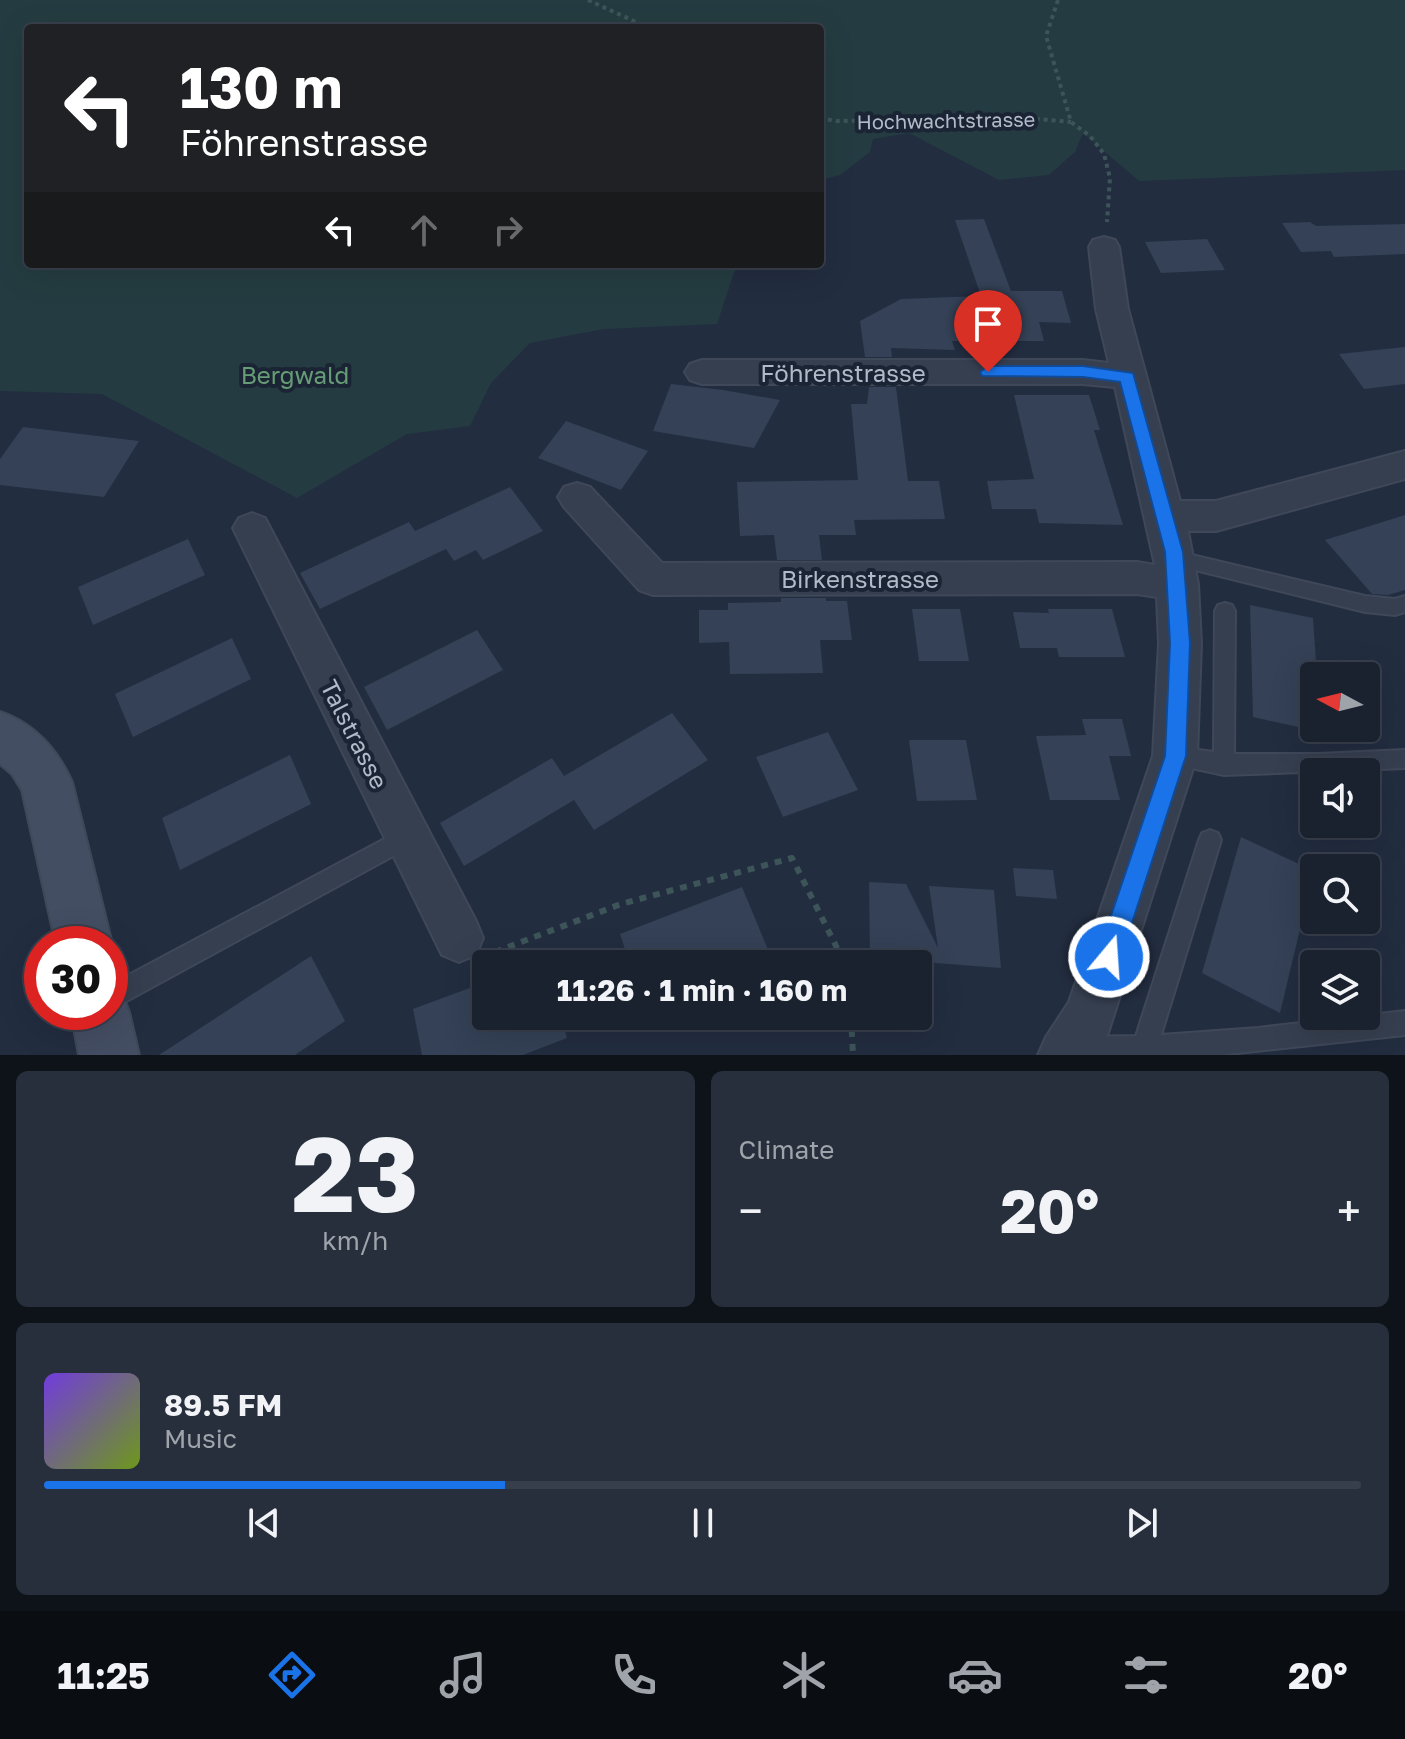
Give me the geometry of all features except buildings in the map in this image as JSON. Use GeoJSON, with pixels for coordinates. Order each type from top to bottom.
{"type":"FeatureCollection","features":[{"type":"Feature","properties":{"kind":"street"},"geometry":{"type":"LineString","coordinates":[[1068,1052],[1090,1015],[1175,756],[1180,643],[1172,552],[1127,377],[1112,309],[1104,247]]}},
{"type":"Feature","properties":{"kind":"street","name":"Föhrenstrasse"},"geometry":{"type":"LineString","coordinates":[[702,372],[1083,372],[1127,377]]}},
{"type":"Feature","properties":{"kind":"street","name":"Birkenstrasse"},"geometry":{"type":"LineString","coordinates":[[577,497],[653,579],[1137,578],[1216,516],[1405,465]]}},
{"type":"Feature","properties":{"kind":"street","name":"Talstrasse"},"geometry":{"type":"LineString","coordinates":[[252,528],[407,837],[475,946]]}},
{"type":"Feature","properties":{"kind":"street"},"geometry":{"type":"LineString","coordinates":[[0,734],[30,758],[46,782],[80,926]]}},
{"type":"Feature","properties":{"kind":"lane"},"geometry":{"type":"LineString","coordinates":[[1172,552],[1365,604],[1395,607],[1405,604]]}},
{"type":"Feature","properties":{"kind":"lane"},"geometry":{"type":"LineString","coordinates":[[1224,765],[1225,611]]}},
{"type":"Feature","properties":{"kind":"lane"},"geometry":{"type":"LineString","coordinates":[[1175,756],[1224,765],[1296,766],[1405,759]]}},
{"type":"Feature","properties":{"kind":"lane"},"geometry":{"type":"LineString","coordinates":[[102,1032],[407,837]]}},
{"type":"Feature","properties":{"kind":"lane"},"geometry":{"type":"LineString","coordinates":[[1145,1048],[1210,840]]}},
{"type":"Feature","properties":{"kind":"lane"},"geometry":{"type":"LineString","coordinates":[[1068,1052],[1258,1040],[1405,1023]]}},
{"type":"Feature","properties":{"kind":"path"},"geometry":{"type":"LineString","coordinates":[[588,0],[640,24]]}},
{"type":"Feature","properties":{"kind":"path"},"geometry":{"type":"LineString","coordinates":[[1058,0],[1046,36],[1071,122],[1090,136],[1107,162],[1110,201],[1104,247]]}},
{"type":"Feature","properties":{"kind":"path","name":"Hochwachtstrasse"},"geometry":{"type":"LineString","coordinates":[[824,119],[1026,118],[1071,122]]}},
{"type":"Feature","properties":{"kind":"path"},"geometry":{"type":"LineString","coordinates":[[475,946],[792,858],[838,950]]}},
{"type":"Feature","properties":{"kind":"path"},"geometry":{"type":"LineString","coordinates":[[852,1030],[853,1055]]}},
{"type":"Feature","properties":{"kind":"green space","name":"Bergwald"},"geometry":{"type":"Polygon","coordinates":[[[0,0],[1405,0],[1405,170],[1139,181],[1083,133],[1075,152],[1049,175],[999,180],[909,133],[873,139],[870,152],[840,175],[824,179],[824,24],[24,24],[24,268],[736,268],[717,324],[604,329],[530,343],[491,383],[470,426],[407,434],[297,498],[102,394],[0,391],[0,0]]]}},
{"type":"Feature","properties":{"kind":"route"},"geometry":{"type":"LineString","coordinates":[[988,372],[1083,372],[1127,377],[1174,552],[1180,643],[1175,756],[1109,957]]}}]}
